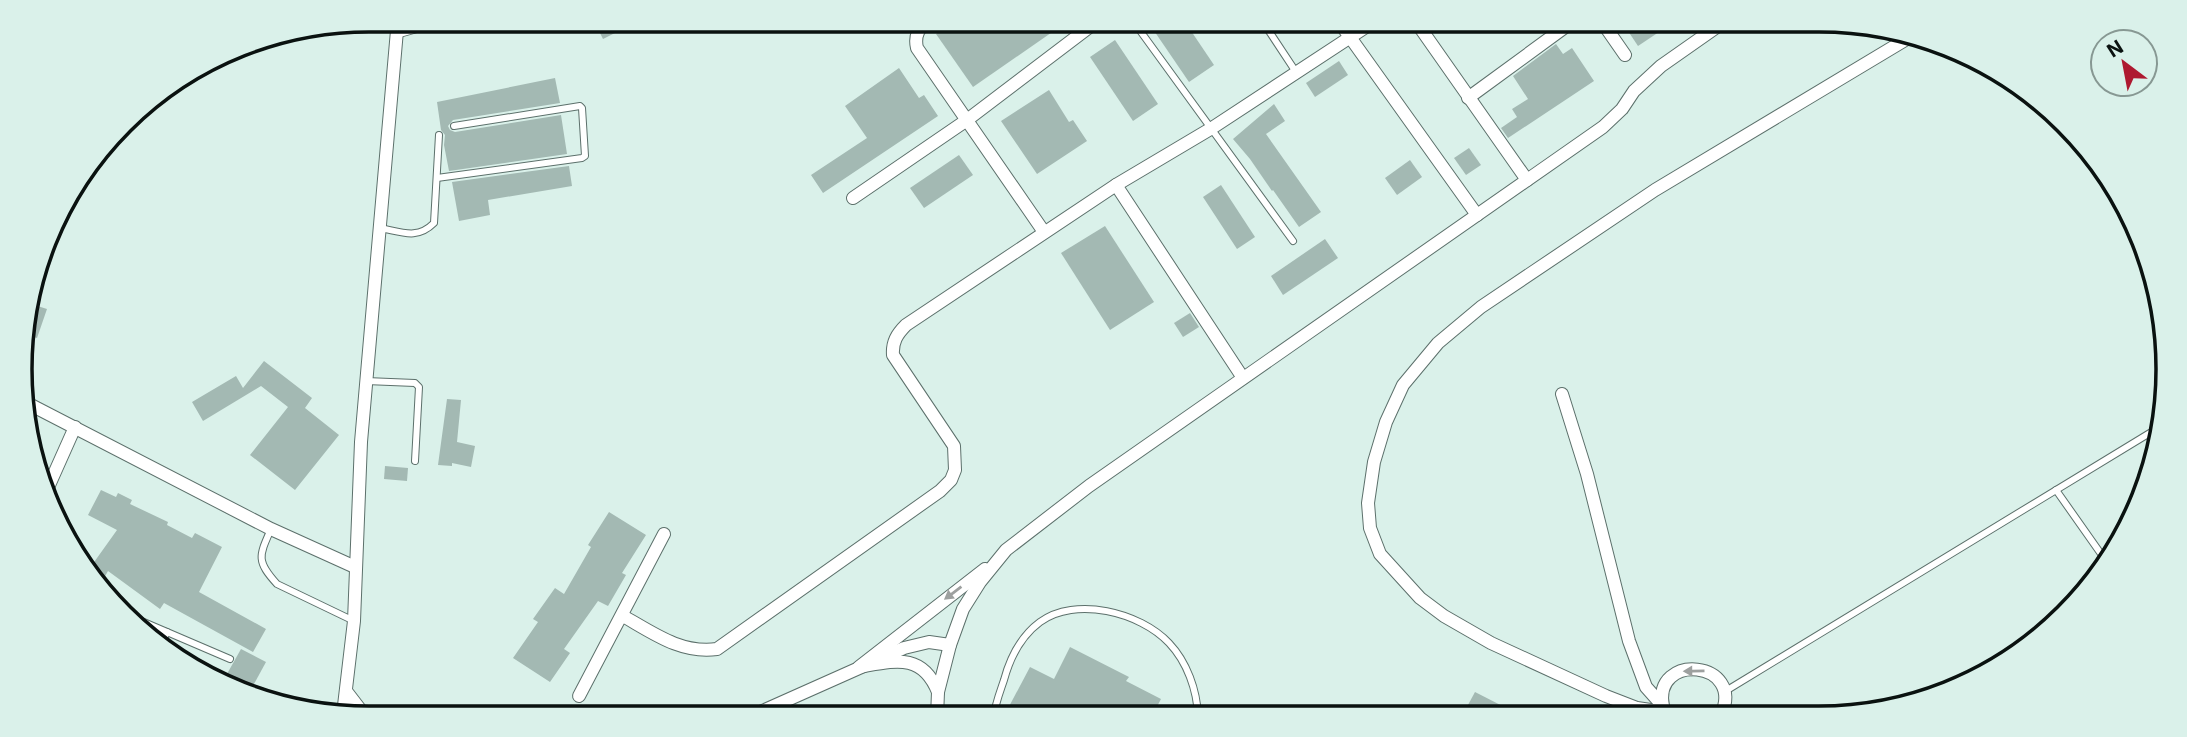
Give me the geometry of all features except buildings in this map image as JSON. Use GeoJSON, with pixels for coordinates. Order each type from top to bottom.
{"type":"FeatureCollection","features":[{"type":"Feature","properties":{"kind":"street"},"geometry":{"type":"LineString","coordinates":[[344,705],[354,621],[366,381],[397,31]]}},
{"type":"Feature","properties":{"kind":"street"},"geometry":{"type":"LineString","coordinates":[[918,31],[915,39],[917,48],[1044,232]]}},
{"type":"Feature","properties":{"kind":"street"},"geometry":{"type":"LineString","coordinates":[[853,198],[967,120],[1084,31]]}},
{"type":"Feature","properties":{"kind":"street"},"geometry":{"type":"LineString","coordinates":[[1345,31],[1477,215]]}},
{"type":"Feature","properties":{"kind":"street"},"geometry":{"type":"LineString","coordinates":[[623,616],[672,644],[690,649],[717,649],[940,491],[951,480],[955,470],[954,446],[893,355],[892,346],[897,334],[906,325],[1044,232],[1212,128],[1360,31]]}},
{"type":"Feature","properties":{"kind":"street"},"geometry":{"type":"LineString","coordinates":[[1422,31],[1527,180]]}},
{"type":"Feature","properties":{"kind":"street"},"geometry":{"type":"LineString","coordinates":[[1468,98],[1560,31]]}},
{"type":"Feature","properties":{"kind":"street"},"geometry":{"type":"LineString","coordinates":[[1609,31],[1626,55]]}},
{"type":"Feature","properties":{"kind":"street"},"geometry":{"type":"LineString","coordinates":[[859,667],[1089,486],[1603,127],[1622,109],[1634,91],[1661,66],[1711,31]]}},
{"type":"Feature","properties":{"kind":"street"},"geometry":{"type":"LineString","coordinates":[[1632,706],[1491,643],[1444,616],[1412,589],[1380,554],[1370,528],[1368,503],[1374,462],[1385,422],[1403,385],[1437,343],[1481,307],[1655,190],[1902,42]]}},
{"type":"Feature","properties":{"kind":"street"},"geometry":{"type":"LineString","coordinates":[[1116,185],[1243,378]]}},
{"type":"Feature","properties":{"kind":"street"},"geometry":{"type":"LineString","coordinates":[[1562,394],[1587,474],[1629,641],[1646,687],[1661,706]]}},
{"type":"Feature","properties":{"kind":"street"},"geometry":{"type":"LineString","coordinates":[[33,406],[271,529],[355,567]]}},
{"type":"Feature","properties":{"kind":"street"},"geometry":{"type":"LineString","coordinates":[[51,481],[75,427]]}},
{"type":"Feature","properties":{"kind":"street"},"geometry":{"type":"LineString","coordinates":[[579,696],[664,534]]}},
{"type":"Feature","properties":{"kind":"street"},"geometry":{"type":"LineString","coordinates":[[937,706],[938,692],[950,645],[963,609],[980,582],[1006,550]]}},
{"type":"Feature","properties":{"kind":"street"},"geometry":{"type":"LineString","coordinates":[[773,706],[904,648],[929,642],[950,645]]}},
{"type":"Feature","properties":{"kind":"street"},"geometry":{"type":"LineString","coordinates":[[859,667],[900,660],[914,664],[925,670],[934,681],[938,692]]}},
{"type":"Feature","properties":{"kind":"street"},"geometry":{"type":"LineString","coordinates":[[1664,706],[1663,690],[1668,680],[1685,669],[1705,670],[1720,683],[1724,692],[1724,706]]}},
{"type":"Feature","properties":{"kind":"street"},"geometry":{"type":"LineString","coordinates":[[346,691],[357,706]]}},
{"type":"Feature","properties":{"kind":"lane"},"geometry":{"type":"LineString","coordinates":[[396,36],[412,31]]}},
{"type":"Feature","properties":{"kind":"lane"},"geometry":{"type":"LineString","coordinates":[[1269,31],[1296,72]]}},
{"type":"Feature","properties":{"kind":"lane"},"geometry":{"type":"LineString","coordinates":[[1141,32],[1293,242]]}},
{"type":"Feature","properties":{"kind":"lane"},"geometry":{"type":"LineString","coordinates":[[437,178],[585,156],[581,106],[454,126]]}},
{"type":"Feature","properties":{"kind":"lane"},"geometry":{"type":"LineString","coordinates":[[380,228],[416,234],[426,231],[434,223],[439,135]]}},
{"type":"Feature","properties":{"kind":"lane"},"geometry":{"type":"LineString","coordinates":[[366,381],[415,383],[419,387],[415,461]]}},
{"type":"Feature","properties":{"kind":"lane"},"geometry":{"type":"LineString","coordinates":[[1724,692],[2149,433]]}},
{"type":"Feature","properties":{"kind":"lane"},"geometry":{"type":"LineString","coordinates":[[2056,489],[2101,553]]}},
{"type":"Feature","properties":{"kind":"lane"},"geometry":{"type":"LineString","coordinates":[[271,529],[260,554],[262,566],[277,584],[354,621]]}},
{"type":"Feature","properties":{"kind":"lane"},"geometry":{"type":"LineString","coordinates":[[997,706],[1007,667],[1022,640],[1041,621],[1071,609],[1098,608],[1147,627],[1168,642],[1184,665],[1195,690],[1197,706]]}},
{"type":"Feature","properties":{"kind":"lane"},"geometry":{"type":"LineString","coordinates":[[149,624],[230,659]]}},
{"type":"Feature","properties":{"kind":"lane"},"geometry":{"type":"LineString","coordinates":[[165,637],[167,632]]}}]}
